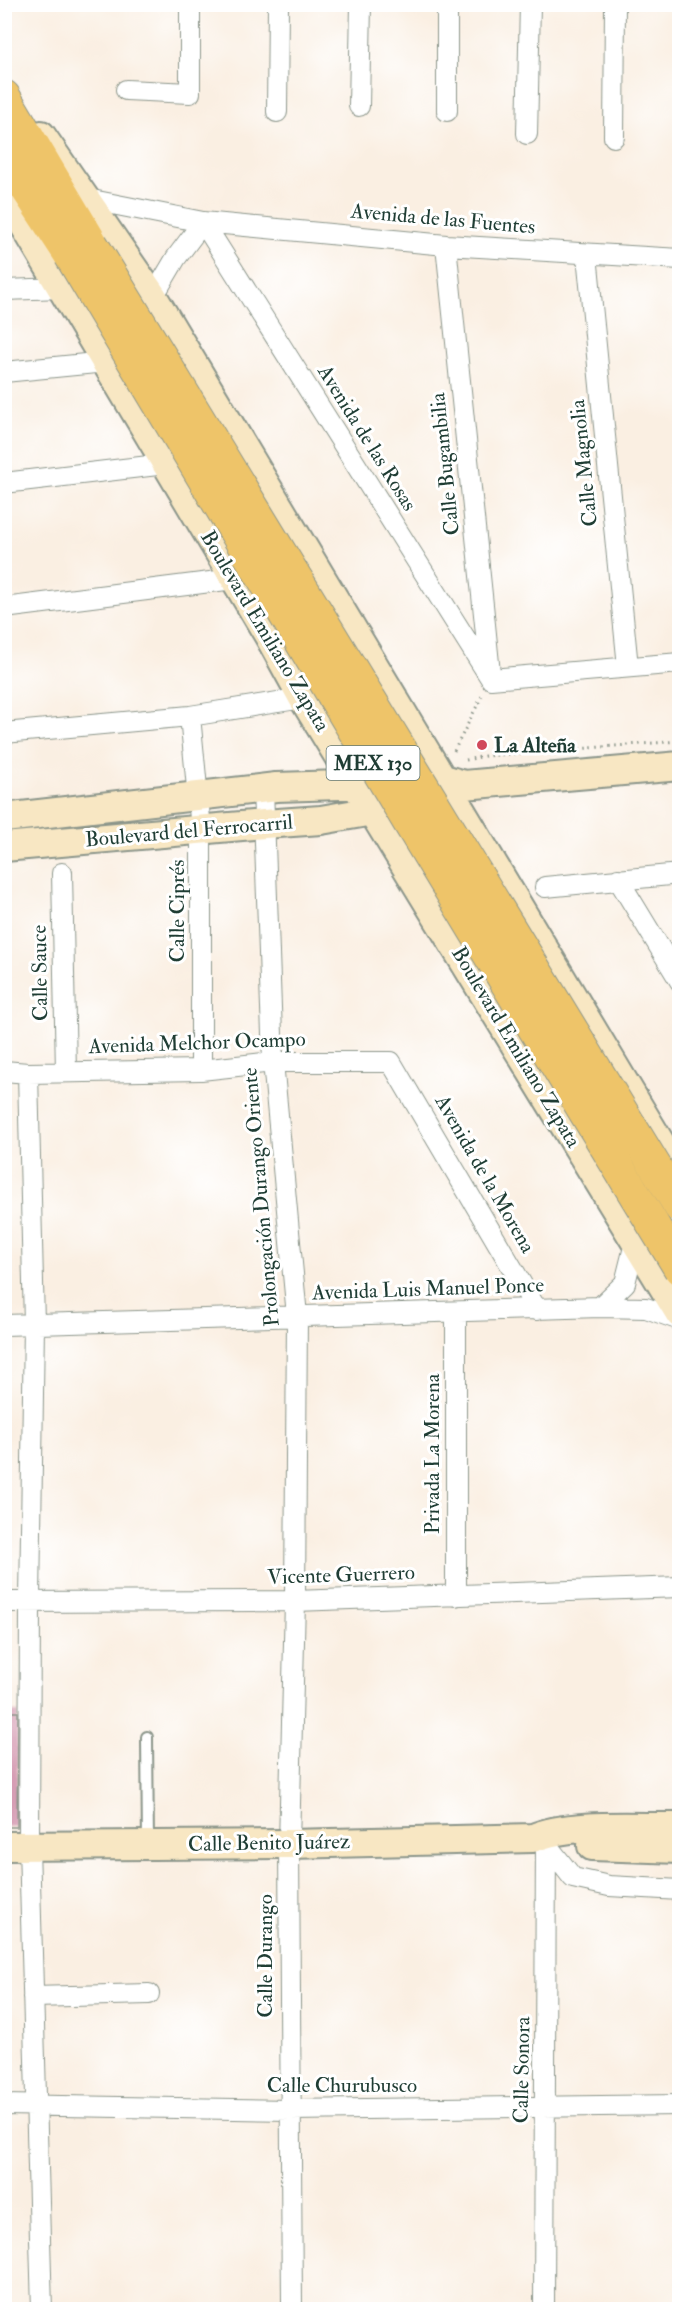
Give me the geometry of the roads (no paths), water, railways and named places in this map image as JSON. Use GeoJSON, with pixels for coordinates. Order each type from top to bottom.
{"type":"FeatureCollection","features":[{"type":"Feature","properties":{"kind":"main road","name":"MEX 130"},"geometry":{"type":"LineString","coordinates":[[4,96],[81,250],[680,1207]]}},
{"type":"Feature","properties":{"kind":"main road","name":"MEX 130"},"geometry":{"type":"LineString","coordinates":[[4,154],[81,250]]}},
{"type":"Feature","properties":{"kind":"main road","name":"Boulevard Emiliano Zapata"},"geometry":{"type":"LineString","coordinates":[[81,250],[402,811],[680,1269]]}},
{"type":"Feature","properties":{"kind":"street"},"geometry":{"type":"LineString","coordinates":[[126,90],[190,93],[190,4]]}},
{"type":"Feature","properties":{"kind":"street"},"geometry":{"type":"LineString","coordinates":[[277,112],[278,4]]}},
{"type":"Feature","properties":{"kind":"street"},"geometry":{"type":"LineString","coordinates":[[359,106],[361,4]]}},
{"type":"Feature","properties":{"kind":"street"},"geometry":{"type":"LineString","coordinates":[[447,4],[447,111]]}},
{"type":"Feature","properties":{"kind":"street"},"geometry":{"type":"LineString","coordinates":[[527,134],[530,4]]}},
{"type":"Feature","properties":{"kind":"street"},"geometry":{"type":"LineString","coordinates":[[614,137],[615,4]]}},
{"type":"Feature","properties":{"kind":"street"},"geometry":{"type":"LineString","coordinates":[[4,83],[87,198],[153,297],[447,782],[680,1176]]}},
{"type":"Feature","properties":{"kind":"street","name":"Boulevard Emiliano Zapata"},"geometry":{"type":"LineString","coordinates":[[4,191],[269,636],[303,698],[680,1314]]}},
{"type":"Feature","properties":{"kind":"street","name":"Avenida de las Fuentes"},"geometry":{"type":"LineString","coordinates":[[87,198],[203,222],[446,245],[680,259]]}},
{"type":"Feature","properties":{"kind":"street"},"geometry":{"type":"LineString","coordinates":[[153,297],[176,258],[203,222]]}},
{"type":"Feature","properties":{"kind":"street","name":"Avenida de las Rosas"},"geometry":{"type":"LineString","coordinates":[[203,222],[491,679]]}},
{"type":"Feature","properties":{"kind":"street","name":"Calle Bugambilia"},"geometry":{"type":"LineString","coordinates":[[446,245],[491,679]]}},
{"type":"Feature","properties":{"kind":"street","name":"Calle Magnolia"},"geometry":{"type":"LineString","coordinates":[[587,255],[628,667]]}},
{"type":"Feature","properties":{"kind":"street"},"geometry":{"type":"LineString","coordinates":[[4,290],[62,288]]}},
{"type":"Feature","properties":{"kind":"street"},"geometry":{"type":"LineString","coordinates":[[4,372],[106,362]]}},
{"type":"Feature","properties":{"kind":"street"},"geometry":{"type":"LineString","coordinates":[[4,483],[166,464]]}},
{"type":"Feature","properties":{"kind":"street"},"geometry":{"type":"LineString","coordinates":[[4,608],[234,579]]}},
{"type":"Feature","properties":{"kind":"street"},"geometry":{"type":"LineString","coordinates":[[491,679],[680,663]]}},
{"type":"Feature","properties":{"kind":"street"},"geometry":{"type":"LineString","coordinates":[[4,734],[190,716],[303,698]]}},
{"type":"Feature","properties":{"kind":"street","name":"Calle Ciprés"},"geometry":{"type":"LineString","coordinates":[[190,716],[201,829],[201,1070]]}},
{"type":"Feature","properties":{"kind":"street"},"geometry":{"type":"LineString","coordinates":[[447,782],[680,766]]}},
{"type":"Feature","properties":{"kind":"street","name":"Boulevard del Ferrocarril"},"geometry":{"type":"LineString","coordinates":[[4,818],[263,789],[320,785],[357,786],[447,782]]}},
{"type":"Feature","properties":{"kind":"street","name":"Boulevard del Ferrocarril"},"geometry":{"type":"LineString","coordinates":[[4,847],[321,820],[372,811],[447,782]]}},
{"type":"Feature","properties":{"kind":"street","name":"Prolongación Durango Oriente"},"geometry":{"type":"LineString","coordinates":[[263,789],[273,1062],[297,1316],[295,1601]]}},
{"type":"Feature","properties":{"kind":"street","name":"Calle Sauce"},"geometry":{"type":"LineString","coordinates":[[62,873],[66,1072]]}},
{"type":"Feature","properties":{"kind":"street"},"geometry":{"type":"LineString","coordinates":[[545,887],[680,874]]}},
{"type":"Feature","properties":{"kind":"street"},"geometry":{"type":"LineString","coordinates":[[618,879],[680,981]]}},
{"type":"Feature","properties":{"kind":"street","name":"Avenida Melchor Ocampo"},"geometry":{"type":"LineString","coordinates":[[4,1071],[28,1073],[201,1070],[273,1062],[391,1062]]}},
{"type":"Feature","properties":{"kind":"street","name":"Avenida de la Morena"},"geometry":{"type":"LineString","coordinates":[[391,1062],[537,1310]]}},
{"type":"Feature","properties":{"kind":"street"},"geometry":{"type":"LineString","coordinates":[[28,1073],[34,1324],[30,1601],[17,1846],[33,1997],[42,2310]]}},
{"type":"Feature","properties":{"kind":"street"},"geometry":{"type":"LineString","coordinates":[[600,1308],[625,1283],[636,1243]]}},
{"type":"Feature","properties":{"kind":"street","name":"Avenida Luis Manuel Ponce"},"geometry":{"type":"LineString","coordinates":[[4,1325],[600,1308],[646,1308],[680,1320]]}},
{"type":"Feature","properties":{"kind":"street","name":"Privada La Morena"},"geometry":{"type":"LineString","coordinates":[[456,1312],[456,1596]]}},
{"type":"Feature","properties":{"kind":"street","name":"Vicente Guerrero"},"geometry":{"type":"LineString","coordinates":[[4,1602],[295,1601],[680,1587]]}},
{"type":"Feature","properties":{"kind":"street","name":"Calle Durango"},"geometry":{"type":"LineString","coordinates":[[292,2310],[289,1844],[295,1601]]}},
{"type":"Feature","properties":{"kind":"street","name":"Calle Benito Juárez"},"geometry":{"type":"LineString","coordinates":[[542,1838],[593,1828],[680,1827]]}},
{"type":"Feature","properties":{"kind":"street"},"geometry":{"type":"LineString","coordinates":[[542,1838],[573,1878],[609,1886],[680,1890]]}},
{"type":"Feature","properties":{"kind":"street","name":"Calle Benito Juárez"},"geometry":{"type":"LineString","coordinates":[[17,1846],[289,1844],[542,1838],[680,1849]]}},
{"type":"Feature","properties":{"kind":"street","name":"Calle Sonora"},"geometry":{"type":"LineString","coordinates":[[542,1838],[545,2106],[544,2310]]}},
{"type":"Feature","properties":{"kind":"street"},"geometry":{"type":"LineString","coordinates":[[33,1997],[149,1994]]}},
{"type":"Feature","properties":{"kind":"street","name":"Calle Churubusco"},"geometry":{"type":"LineString","coordinates":[[4,2105],[290,2110],[680,2105]]}},
{"type":"Feature","properties":{"kind":"lane"},"geometry":{"type":"LineString","coordinates":[[147,1737],[148,1845]]}},
{"type":"Feature","properties":{"kind":"place","name":"La Alteña"},"geometry":{"type":"Point","coordinates":[482,745]}}]}
